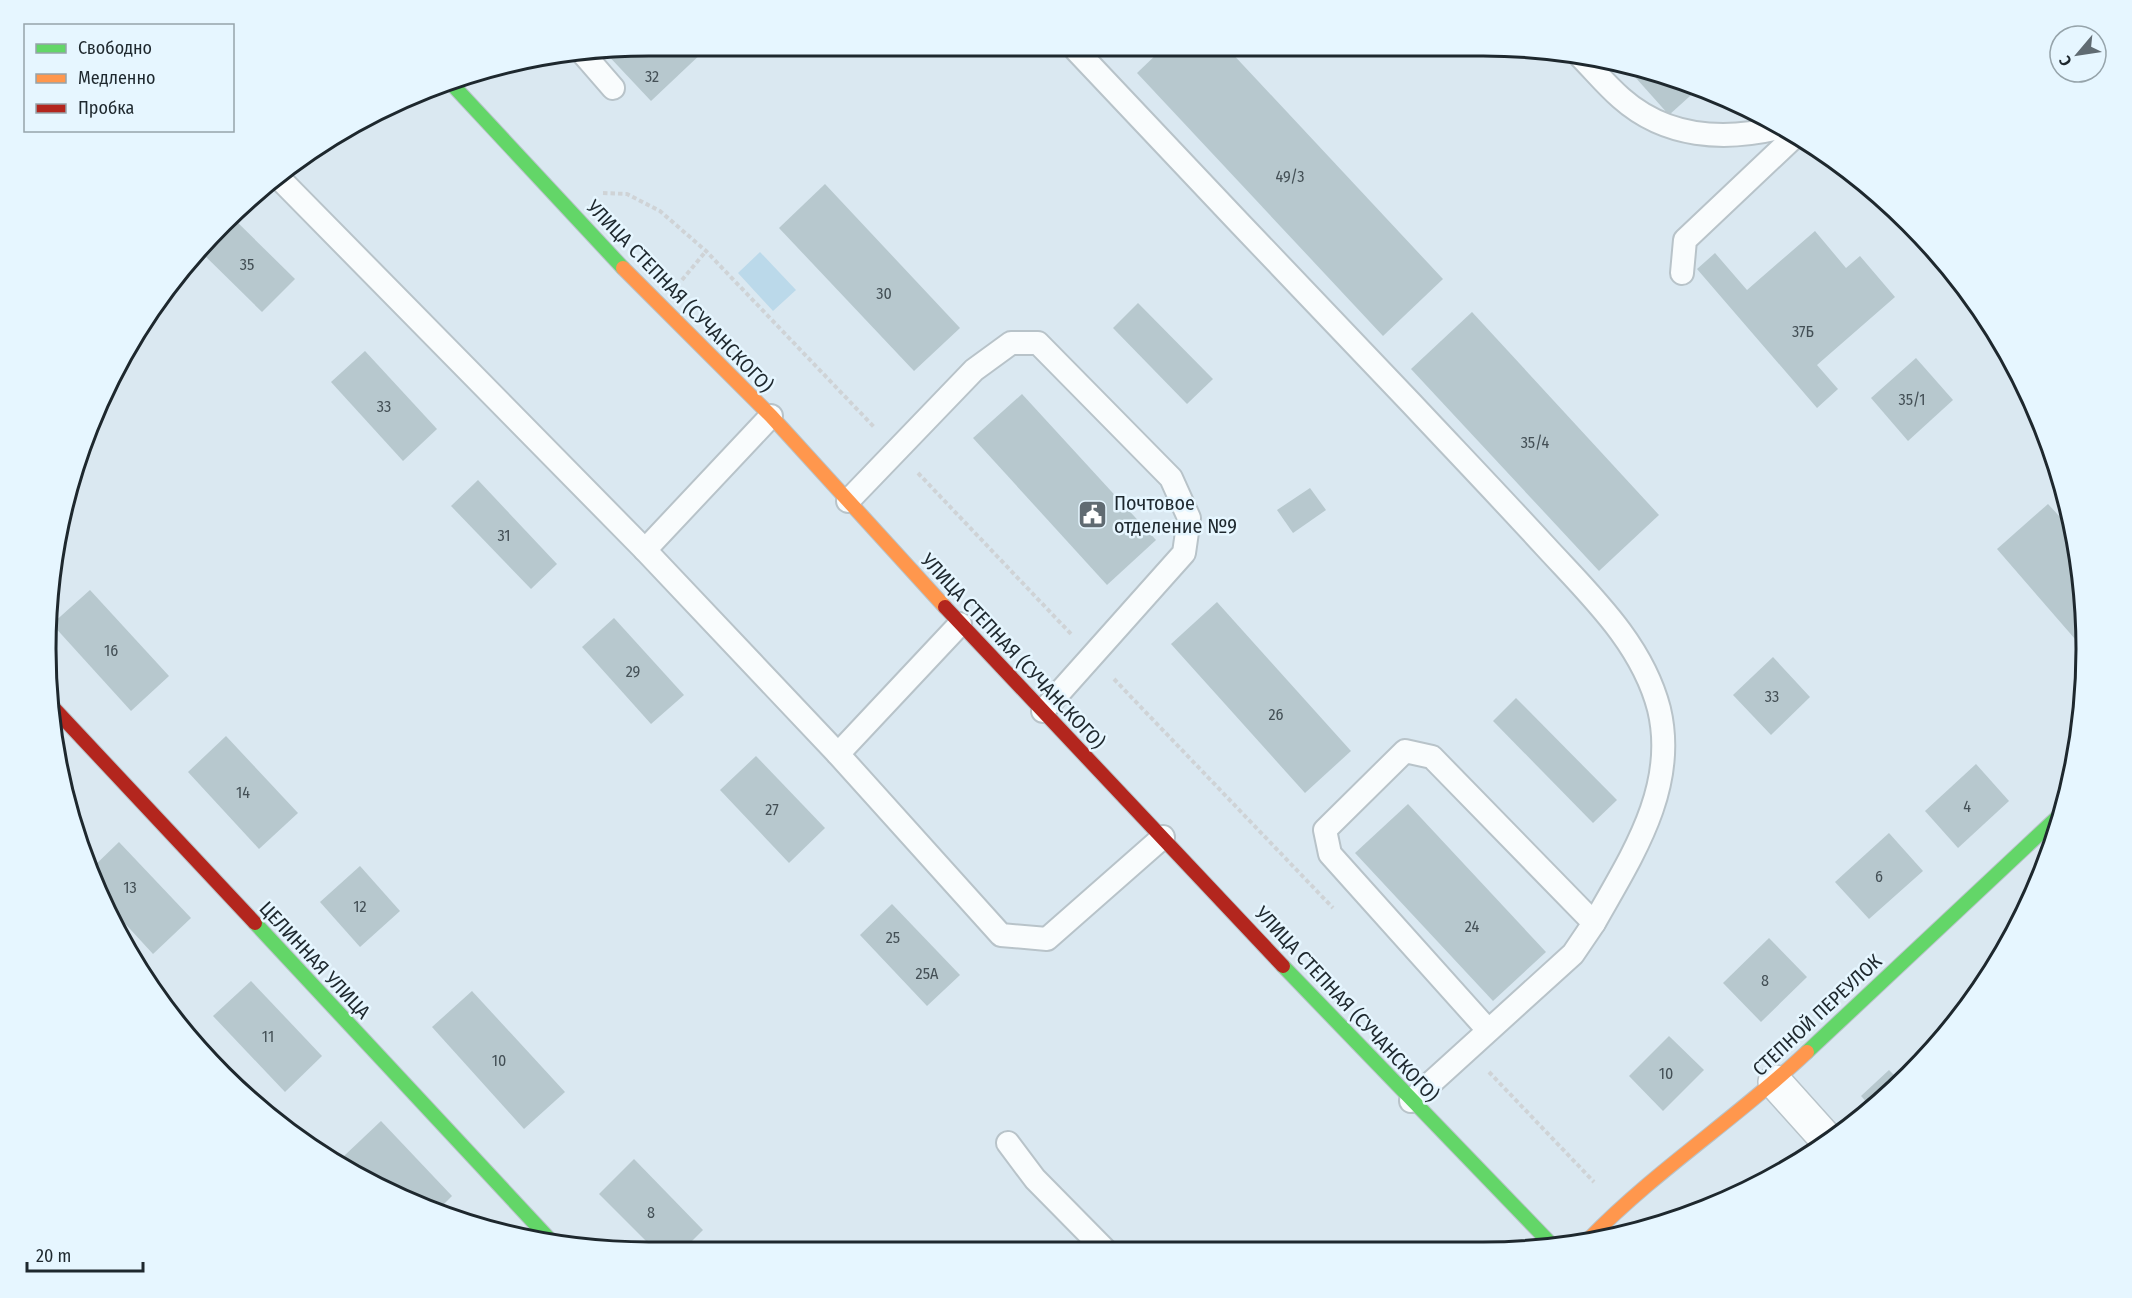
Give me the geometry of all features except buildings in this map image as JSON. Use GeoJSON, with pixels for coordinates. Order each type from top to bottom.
{"type":"FeatureCollection","features":[{"type":"Feature","properties":{"kind":"street","name":"УЛИЦА СТЕПНАЯ (СУЧАНСКОГО)"},"geometry":{"type":"LineString","coordinates":[[455,88],[659,307],[771,416],[960,624],[1411,1101],[1546,1239]]}},
{"type":"Feature","properties":{"kind":"street","name":"ЦЕЛИННАЯ УЛИЦА"},"geometry":{"type":"LineString","coordinates":[[60,715],[544,1233]]}},
{"type":"Feature","properties":{"kind":"street","name":"СТЕПНОЙ ПЕРЕУЛОК"},"geometry":{"type":"LineString","coordinates":[[1595,1232],[1619,1208],[1775,1082],[2050,824]]}},
{"type":"Feature","properties":{"kind":"street"},"geometry":{"type":"LineString","coordinates":[[1775,1082],[1823,1135]]}},
{"type":"Feature","properties":{"kind":"lane"},"geometry":{"type":"LineString","coordinates":[[1082,56],[1499,496],[1609,616],[1647,670],[1659,711],[1664,753],[1656,800],[1638,845],[1573,954],[1487,1029],[1411,1101]]}},
{"type":"Feature","properties":{"kind":"lane"},"geometry":{"type":"LineString","coordinates":[[588,59],[613,88]]}},
{"type":"Feature","properties":{"kind":"lane"},"geometry":{"type":"LineString","coordinates":[[1589,66],[1622,99],[1673,129],[1712,135],[1748,135],[1770,130]]}},
{"type":"Feature","properties":{"kind":"lane"},"geometry":{"type":"LineString","coordinates":[[1682,273],[1685,240],[1790,141]]}},
{"type":"Feature","properties":{"kind":"lane"},"geometry":{"type":"LineString","coordinates":[[283,182],[645,550],[838,754],[1001,935],[1047,939],[1163,837]]}},
{"type":"Feature","properties":{"kind":"lane"},"geometry":{"type":"LineString","coordinates":[[848,501],[974,370],[1011,343],[1038,343],[1171,478],[1189,518],[1184,553],[1042,711]]}},
{"type":"Feature","properties":{"kind":"lane"},"geometry":{"type":"LineString","coordinates":[[645,550],[771,416]]}},
{"type":"Feature","properties":{"kind":"lane"},"geometry":{"type":"LineString","coordinates":[[838,754],[960,624]]}},
{"type":"Feature","properties":{"kind":"lane"},"geometry":{"type":"LineString","coordinates":[[1487,1029],[1330,854],[1325,830],[1405,751],[1432,757],[1594,922]]}},
{"type":"Feature","properties":{"kind":"lane"},"geometry":{"type":"LineString","coordinates":[[1008,1143],[1035,1179],[1097,1242]]}},
{"type":"Feature","properties":{"kind":"shaded area"},"geometry":{"type":"Polygon","coordinates":[[[760,252],[796,290],[773,311],[738,273],[760,252]]]}},
{"type":"Feature","properties":{"kind":"traffic: fast"},"geometry":{"type":"LineString","coordinates":[[455,88],[623,268]]}},
{"type":"Feature","properties":{"kind":"traffic: fast"},"geometry":{"type":"LineString","coordinates":[[1807,1052],[2050,824]]}},
{"type":"Feature","properties":{"kind":"traffic: fast"},"geometry":{"type":"LineString","coordinates":[[255,923],[543,1233]]}},
{"type":"Feature","properties":{"kind":"traffic: fast"},"geometry":{"type":"LineString","coordinates":[[1283,966],[1546,1238]]}},
{"type":"Feature","properties":{"kind":"traffic: slow"},"geometry":{"type":"LineString","coordinates":[[623,268],[771,416],[945,607]]}},
{"type":"Feature","properties":{"kind":"traffic: slow"},"geometry":{"type":"LineString","coordinates":[[1597,1231],[1641,1190],[1807,1052]]}},
{"type":"Feature","properties":{"kind":"traffic: jam"},"geometry":{"type":"LineString","coordinates":[[945,607],[1283,966]]}},
{"type":"Feature","properties":{"kind":"traffic: jam"},"geometry":{"type":"LineString","coordinates":[[60,715],[255,923]]}},
{"type":"Feature","properties":{"kind":"place","name":"Почтовое отделение №9"},"geometry":{"type":"Point","coordinates":[1093,515]}}]}
